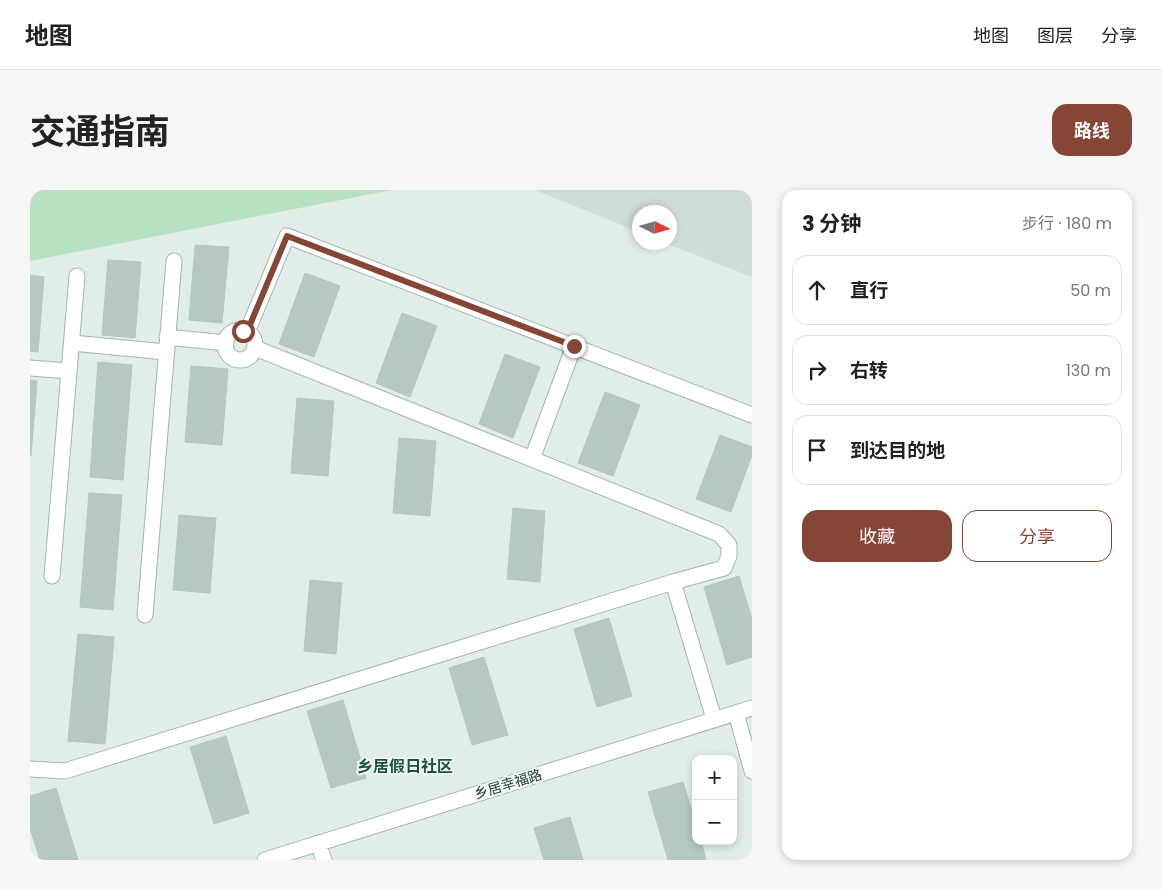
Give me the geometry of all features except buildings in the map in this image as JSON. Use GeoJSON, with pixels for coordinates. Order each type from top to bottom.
{"type":"FeatureCollection","features":[{"type":"Feature","properties":{"kind":"street"},"geometry":{"type":"LineString","coordinates":[[247,332],[287,236],[752,415]]}},
{"type":"Feature","properties":{"kind":"street"},"geometry":{"type":"LineString","coordinates":[[145,615],[174,261]]}},
{"type":"Feature","properties":{"kind":"street"},"geometry":{"type":"LineString","coordinates":[[52,576],[77,276]]}},
{"type":"Feature","properties":{"kind":"street"},"geometry":{"type":"LineString","coordinates":[[238,331],[247,332],[254,339],[255,348],[250,356],[247,359],[238,360],[229,356],[226,343],[230,335],[238,331]]}},
{"type":"Feature","properties":{"kind":"street"},"geometry":{"type":"LineString","coordinates":[[72,343],[226,343]]}},
{"type":"Feature","properties":{"kind":"street"},"geometry":{"type":"LineString","coordinates":[[532,459],[574,346]]}},
{"type":"Feature","properties":{"kind":"street"},"geometry":{"type":"LineString","coordinates":[[30,769],[65,771],[673,582],[724,568],[729,556],[729,545],[719,534],[255,348]]}},
{"type":"Feature","properties":{"kind":"street"},"geometry":{"type":"LineString","coordinates":[[30,368],[69,372]]}},
{"type":"Feature","properties":{"kind":"street"},"geometry":{"type":"LineString","coordinates":[[673,582],[714,719]]}},
{"type":"Feature","properties":{"kind":"street","name":"乡居幸福路"},"geometry":{"type":"LineString","coordinates":[[265,860],[752,708]]}},
{"type":"Feature","properties":{"kind":"street"},"geometry":{"type":"LineString","coordinates":[[736,713],[752,771]]}},
{"type":"Feature","properties":{"kind":"street"},"geometry":{"type":"LineString","coordinates":[[318,843],[324,860]]}},
{"type":"Feature","properties":{"kind":"shaded area"},"geometry":{"type":"Polygon","coordinates":[[[535,190],[752,190],[752,277],[677,248],[677,205],[632,205],[632,229],[535,190]]]}},
{"type":"Feature","properties":{"kind":"green space"},"geometry":{"type":"Polygon","coordinates":[[[30,190],[391,190],[30,261],[30,190]]]}},
{"type":"Feature","properties":{"kind":"district","name":"乡居假日社区"},"geometry":{"type":"Point","coordinates":[405,766]}},
{"type":"Feature","properties":{"kind":"route"},"geometry":{"type":"LineString","coordinates":[[243,331],[247,332],[287,236],[574,346]]}}]}
